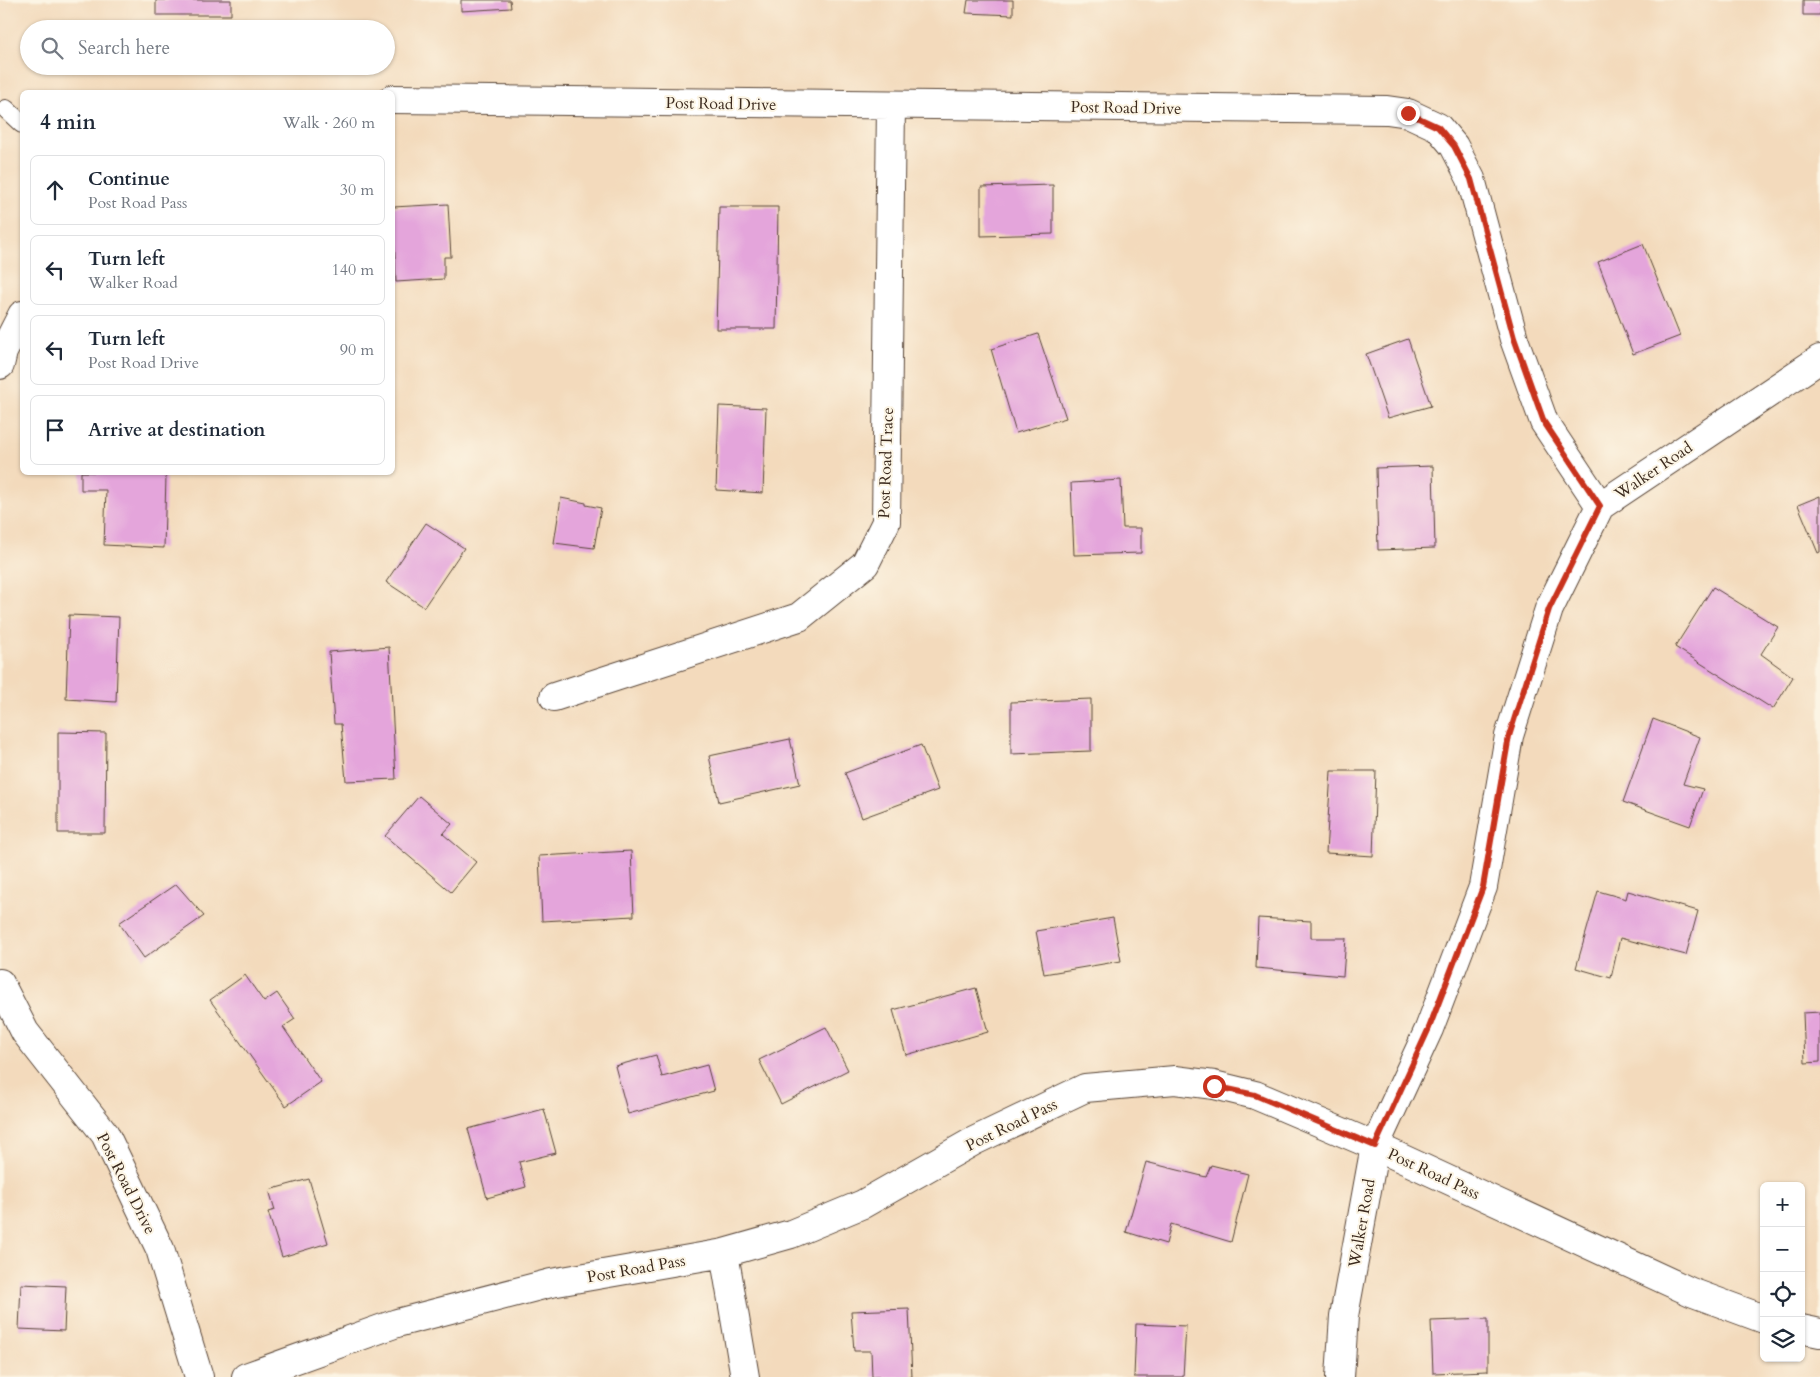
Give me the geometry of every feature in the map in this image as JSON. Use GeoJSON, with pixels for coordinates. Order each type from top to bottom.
{"type":"FeatureCollection","features":[{"type":"Feature","properties":{"kind":"street","name":"Post Road Drive"},"geometry":{"type":"LineString","coordinates":[[395,99],[1388,110],[1408,113],[1438,127],[1454,146],[1471,179],[1514,338],[1544,422],[1600,506]]}},
{"type":"Feature","properties":{"kind":"street","name":"Post Road Trace"},"geometry":{"type":"LineString","coordinates":[[554,697],[799,618],[865,564],[886,522],[891,105]]}},
{"type":"Feature","properties":{"kind":"street"},"geometry":{"type":"LineString","coordinates":[[0,365],[3,352],[20,319]]}},
{"type":"Feature","properties":{"kind":"street","name":"Walker Road"},"geometry":{"type":"LineString","coordinates":[[1340,1377],[1344,1316],[1375,1146],[1429,1028],[1483,887],[1509,736],[1549,609],[1600,506],[1820,359]]}},
{"type":"Feature","properties":{"kind":"street","name":"Post Road Drive"},"geometry":{"type":"LineString","coordinates":[[0,983],[25,1032],[105,1134],[160,1249],[199,1377]]}},
{"type":"Feature","properties":{"kind":"street","name":"Post Road Pass"},"geometry":{"type":"LineString","coordinates":[[246,1377],[397,1322],[551,1283],[724,1253],[791,1234],[863,1204],[974,1141],[1085,1088],[1175,1080],[1255,1095],[1375,1146],[1691,1292],[1760,1318]]}},
{"type":"Feature","properties":{"kind":"street"},"geometry":{"type":"LineString","coordinates":[[724,1253],[745,1377]]}},
{"type":"Feature","properties":{"kind":"street"},"geometry":{"type":"LineString","coordinates":[[1805,1330],[1820,1333]]}},
{"type":"Feature","properties":{"kind":"lane"},"geometry":{"type":"LineString","coordinates":[[6,109],[20,122]]}},
{"type":"Feature","properties":{"kind":"building"},"geometry":{"type":"Polygon","coordinates":[[[156,0],[231,0],[231,15],[156,15],[156,0]]]}},
{"type":"Feature","properties":{"kind":"building"},"geometry":{"type":"Polygon","coordinates":[[[461,0],[510,0],[511,8],[461,11],[461,0]]]}},
{"type":"Feature","properties":{"kind":"building"},"geometry":{"type":"Polygon","coordinates":[[[968,0],[1013,0],[1013,15],[966,13],[968,0]]]}},
{"type":"Feature","properties":{"kind":"building"},"geometry":{"type":"Polygon","coordinates":[[[1803,0],[1820,0],[1820,15],[1803,15],[1803,0]]]}},
{"type":"Feature","properties":{"kind":"building"},"geometry":{"type":"Polygon","coordinates":[[[1053,185],[1053,234],[981,236],[981,187],[1053,185]]]}},
{"type":"Feature","properties":{"kind":"building"},"geometry":{"type":"Polygon","coordinates":[[[448,204],[451,257],[444,257],[444,279],[396,282],[395,207],[448,204]]]}},
{"type":"Feature","properties":{"kind":"building"},"geometry":{"type":"Polygon","coordinates":[[[719,207],[778,207],[776,329],[716,329],[719,207]]]}},
{"type":"Feature","properties":{"kind":"building"},"geometry":{"type":"Polygon","coordinates":[[[1643,244],[1680,336],[1633,354],[1598,262],[1643,244]]]}},
{"type":"Feature","properties":{"kind":"building"},"geometry":{"type":"Polygon","coordinates":[[[1038,334],[1066,418],[1016,433],[991,349],[1038,334]]]}},
{"type":"Feature","properties":{"kind":"building"},"geometry":{"type":"Polygon","coordinates":[[[1408,339],[1431,406],[1388,418],[1366,354],[1408,339]]]}},
{"type":"Feature","properties":{"kind":"building"},"geometry":{"type":"Polygon","coordinates":[[[719,406],[766,408],[763,493],[716,490],[719,406]]]}},
{"type":"Feature","properties":{"kind":"building"},"geometry":{"type":"Polygon","coordinates":[[[1433,466],[1435,548],[1378,550],[1376,468],[1433,466]]]}},
{"type":"Feature","properties":{"kind":"building"},"geometry":{"type":"Polygon","coordinates":[[[81,475],[166,476],[164,548],[104,545],[106,490],[81,490],[81,475]]]}},
{"type":"Feature","properties":{"kind":"building"},"geometry":{"type":"Polygon","coordinates":[[[1121,480],[1123,528],[1141,528],[1141,553],[1074,555],[1071,483],[1121,480]]]}},
{"type":"Feature","properties":{"kind":"building"},"geometry":{"type":"Polygon","coordinates":[[[1820,496],[1820,552],[1818,553],[1798,505],[1820,496]]]}},
{"type":"Feature","properties":{"kind":"building"},"geometry":{"type":"Polygon","coordinates":[[[561,498],[601,508],[594,548],[554,543],[561,498]]]}},
{"type":"Feature","properties":{"kind":"building"},"geometry":{"type":"Polygon","coordinates":[[[426,523],[464,548],[424,607],[386,582],[426,523]]]}},
{"type":"Feature","properties":{"kind":"building"},"geometry":{"type":"Polygon","coordinates":[[[1713,587],[1778,627],[1761,654],[1793,677],[1773,709],[1675,647],[1713,587]]]}},
{"type":"Feature","properties":{"kind":"building"},"geometry":{"type":"Polygon","coordinates":[[[69,615],[119,617],[116,702],[66,699],[69,615]]]}},
{"type":"Feature","properties":{"kind":"building"},"geometry":{"type":"Polygon","coordinates":[[[389,647],[396,779],[346,781],[341,724],[334,724],[329,652],[389,647]]]}},
{"type":"Feature","properties":{"kind":"building"},"geometry":{"type":"Polygon","coordinates":[[[1091,699],[1091,751],[1011,754],[1011,702],[1091,699]]]}},
{"type":"Feature","properties":{"kind":"building"},"geometry":{"type":"Polygon","coordinates":[[[1653,719],[1700,737],[1683,784],[1703,789],[1690,826],[1623,802],[1653,719]]]}},
{"type":"Feature","properties":{"kind":"building"},"geometry":{"type":"Polygon","coordinates":[[[58,732],[106,733],[105,833],[58,833],[58,732]]]}},
{"type":"Feature","properties":{"kind":"building"},"geometry":{"type":"Polygon","coordinates":[[[790,739],[800,784],[719,802],[709,756],[790,739]]]}},
{"type":"Feature","properties":{"kind":"building"},"geometry":{"type":"Polygon","coordinates":[[[921,745],[938,790],[862,818],[845,773],[921,745]]]}},
{"type":"Feature","properties":{"kind":"building"},"geometry":{"type":"Polygon","coordinates":[[[1331,771],[1376,771],[1373,856],[1326,853],[1331,771]]]}},
{"type":"Feature","properties":{"kind":"building"},"geometry":{"type":"Polygon","coordinates":[[[419,796],[452,824],[443,834],[476,862],[451,892],[385,836],[419,796]]]}},
{"type":"Feature","properties":{"kind":"building"},"geometry":{"type":"Polygon","coordinates":[[[631,851],[634,916],[542,921],[539,856],[631,851]]]}},
{"type":"Feature","properties":{"kind":"building"},"geometry":{"type":"Polygon","coordinates":[[[176,884],[204,916],[144,958],[119,923],[176,884]]]}},
{"type":"Feature","properties":{"kind":"building"},"geometry":{"type":"Polygon","coordinates":[[[1598,891],[1626,899],[1628,891],[1698,911],[1686,955],[1620,938],[1611,978],[1576,968],[1598,891]]]}},
{"type":"Feature","properties":{"kind":"building"},"geometry":{"type":"Polygon","coordinates":[[[1113,918],[1121,961],[1044,974],[1036,931],[1113,918]]]}},
{"type":"Feature","properties":{"kind":"building"},"geometry":{"type":"Polygon","coordinates":[[[1258,918],[1311,921],[1311,938],[1346,938],[1343,976],[1256,968],[1258,918]]]}},
{"type":"Feature","properties":{"kind":"building"},"geometry":{"type":"Polygon","coordinates":[[[245,975],[264,1002],[277,993],[295,1019],[283,1027],[321,1082],[286,1106],[210,1000],[245,975]]]}},
{"type":"Feature","properties":{"kind":"building"},"geometry":{"type":"Polygon","coordinates":[[[976,988],[988,1032],[906,1055],[893,1010],[976,988]]]}},
{"type":"Feature","properties":{"kind":"building"},"geometry":{"type":"Polygon","coordinates":[[[1820,1012],[1820,1062],[1805,1063],[1803,1013],[1820,1012]]]}},
{"type":"Feature","properties":{"kind":"building"},"geometry":{"type":"Polygon","coordinates":[[[826,1027],[848,1070],[781,1104],[759,1060],[826,1027]]]}},
{"type":"Feature","properties":{"kind":"building"},"geometry":{"type":"Polygon","coordinates":[[[656,1055],[662,1077],[707,1065],[714,1091],[628,1114],[615,1066],[656,1055]]]}},
{"type":"Feature","properties":{"kind":"building"},"geometry":{"type":"Polygon","coordinates":[[[544,1109],[556,1153],[519,1162],[526,1187],[487,1198],[468,1129],[544,1109]]]}},
{"type":"Feature","properties":{"kind":"building"},"geometry":{"type":"Polygon","coordinates":[[[1146,1162],[1206,1177],[1211,1165],[1248,1174],[1231,1242],[1171,1224],[1166,1244],[1126,1232],[1146,1162]]]}},
{"type":"Feature","properties":{"kind":"building"},"geometry":{"type":"Polygon","coordinates":[[[309,1179],[328,1243],[282,1257],[268,1212],[275,1210],[269,1190],[309,1179]]]}},
{"type":"Feature","properties":{"kind":"building"},"geometry":{"type":"Polygon","coordinates":[[[21,1284],[66,1286],[64,1331],[19,1329],[21,1284]]]}},
{"type":"Feature","properties":{"kind":"building"},"geometry":{"type":"Polygon","coordinates":[[[909,1309],[912,1377],[872,1377],[871,1351],[854,1351],[851,1311],[909,1309]]]}},
{"type":"Feature","properties":{"kind":"building"},"geometry":{"type":"Polygon","coordinates":[[[1488,1319],[1488,1371],[1433,1373],[1431,1321],[1488,1319]]]}},
{"type":"Feature","properties":{"kind":"building"},"geometry":{"type":"Polygon","coordinates":[[[1136,1324],[1186,1326],[1183,1377],[1134,1377],[1136,1324]]]}},
{"type":"Feature","properties":{"kind":"route"},"geometry":{"type":"LineString","coordinates":[[1214,1086],[1255,1095],[1375,1146],[1429,1028],[1483,887],[1509,736],[1549,609],[1600,506],[1544,422],[1514,338],[1471,179],[1454,146],[1438,127],[1408,113]]}}]}
